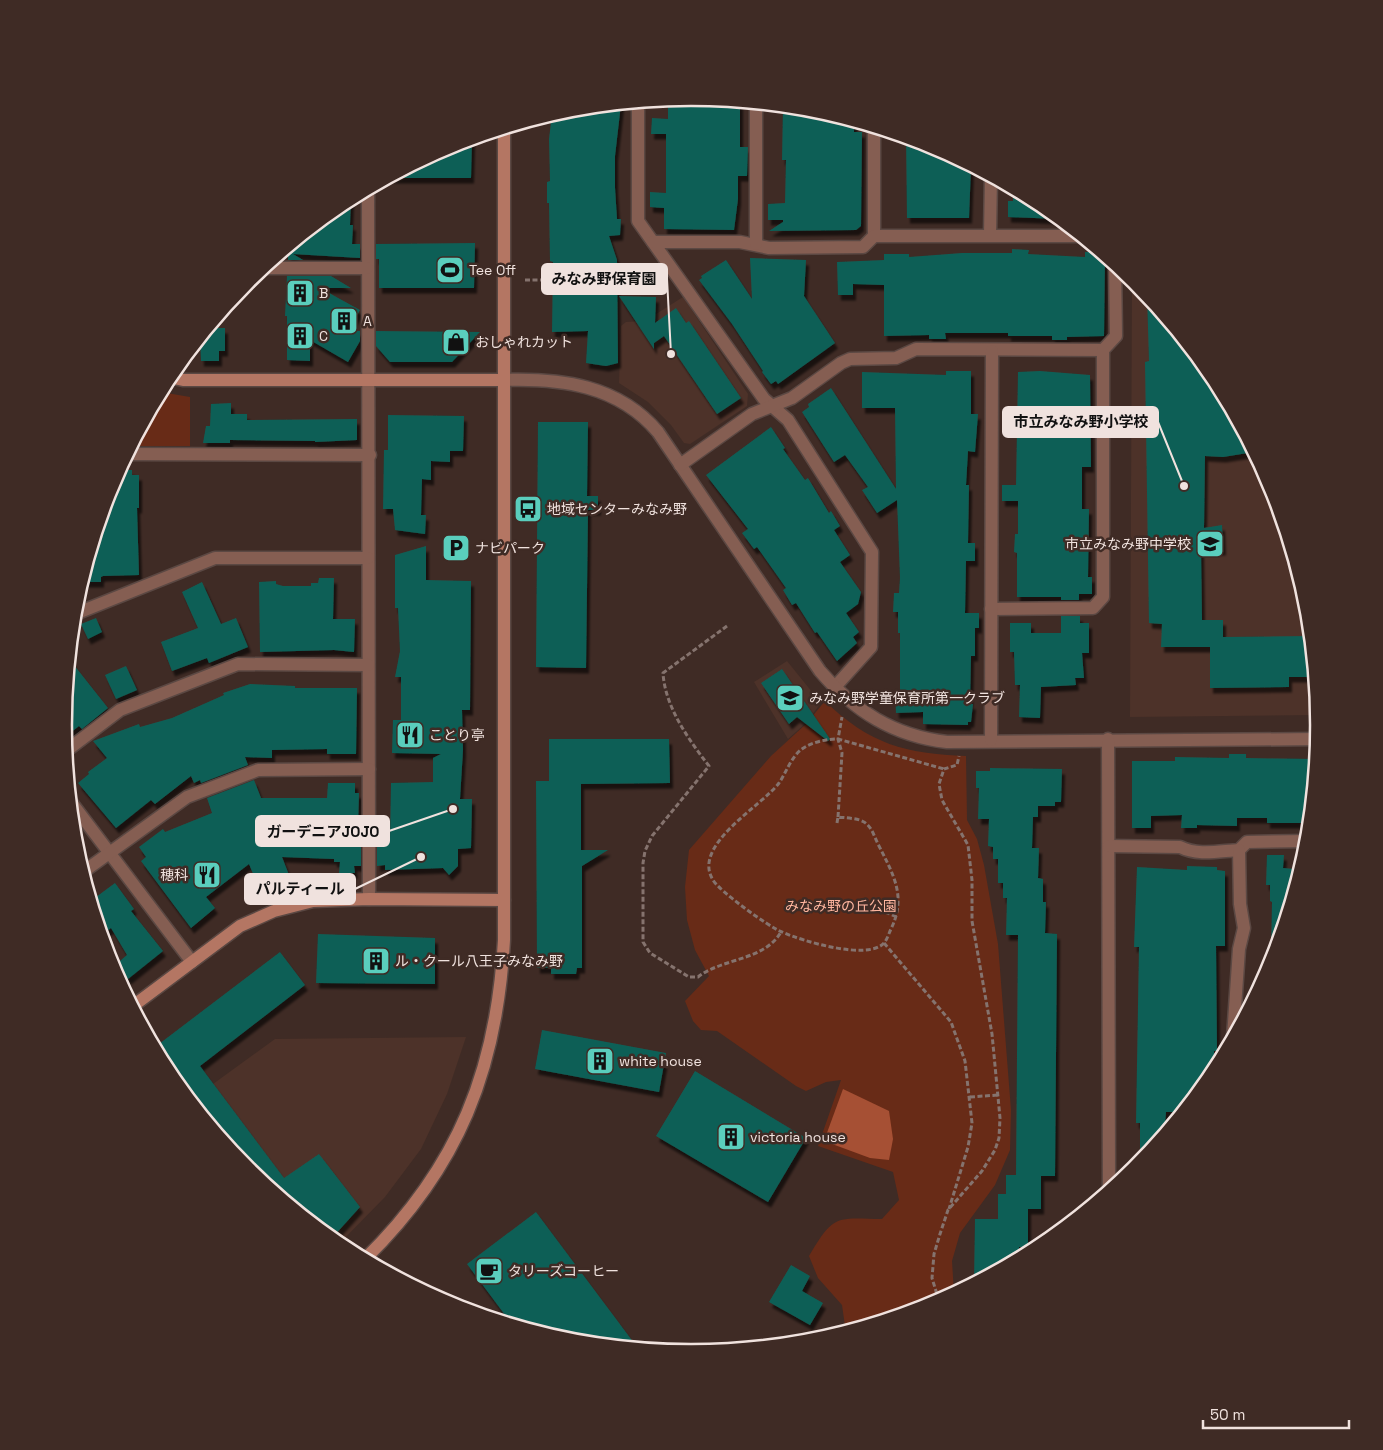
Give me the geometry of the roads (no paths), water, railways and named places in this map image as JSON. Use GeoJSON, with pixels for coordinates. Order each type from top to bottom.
{"type":"FeatureCollection","features":[{"type":"Feature","properties":{"kind":"street"},"geometry":{"type":"LineString","coordinates":[[638,108],[638,221],[757,390],[788,420],[872,552],[871,647],[834,688]]}},
{"type":"Feature","properties":{"kind":"street"},"geometry":{"type":"LineString","coordinates":[[756,109],[756,244]]}},
{"type":"Feature","properties":{"kind":"street"},"geometry":{"type":"LineString","coordinates":[[874,134],[874,236]]}},
{"type":"Feature","properties":{"kind":"street"},"geometry":{"type":"LineString","coordinates":[[370,1254],[396,1228],[422,1196],[448,1154],[470,1108],[487,1056],[498,1010],[502,969],[504,900],[504,136]]}},
{"type":"Feature","properties":{"kind":"street"},"geometry":{"type":"LineString","coordinates":[[990,183],[990,235]]}},
{"type":"Feature","properties":{"kind":"street"},"geometry":{"type":"LineString","coordinates":[[368,198],[367,268],[370,380],[368,558],[369,899]]}},
{"type":"Feature","properties":{"kind":"street"},"geometry":{"type":"LineString","coordinates":[[653,242],[740,242],[769,248],[863,247],[874,236],[1070,236]]}},
{"type":"Feature","properties":{"kind":"street"},"geometry":{"type":"LineString","coordinates":[[274,268],[367,268]]}},
{"type":"Feature","properties":{"kind":"street"},"geometry":{"type":"LineString","coordinates":[[992,609],[1093,608],[1103,597],[1103,350],[1116,336],[1115,274]]}},
{"type":"Feature","properties":{"kind":"street"},"geometry":{"type":"LineString","coordinates":[[680,465],[752,414],[792,398],[841,363],[850,359],[896,358],[916,349],[1103,350]]}},
{"type":"Feature","properties":{"kind":"street"},"geometry":{"type":"LineString","coordinates":[[991,740],[992,350]]}},
{"type":"Feature","properties":{"kind":"street"},"geometry":{"type":"LineString","coordinates":[[178,379],[563,381],[593,388],[616,398],[639,413],[652,425],[820,671],[834,688],[872,717],[909,735],[947,742],[1108,739],[1310,739]]}},
{"type":"Feature","properties":{"kind":"street"},"geometry":{"type":"LineString","coordinates":[[135,454],[370,455]]}},
{"type":"Feature","properties":{"kind":"street"},"geometry":{"type":"LineString","coordinates":[[83,611],[215,558],[368,558]]}},
{"type":"Feature","properties":{"kind":"street"},"geometry":{"type":"LineString","coordinates":[[73,746],[120,710],[238,664],[368,665]]}},
{"type":"Feature","properties":{"kind":"street"},"geometry":{"type":"LineString","coordinates":[[1108,739],[1109,1182]]}},
{"type":"Feature","properties":{"kind":"street"},"geometry":{"type":"LineString","coordinates":[[89,867],[187,797],[258,770],[369,769]]}},
{"type":"Feature","properties":{"kind":"street"},"geometry":{"type":"LineString","coordinates":[[79,813],[192,962]]}},
{"type":"Feature","properties":{"kind":"street"},"geometry":{"type":"LineString","coordinates":[[1109,846],[1180,847],[1189,852],[1203,853],[1239,850],[1247,842],[1300,841]]}},
{"type":"Feature","properties":{"kind":"street"},"geometry":{"type":"LineString","coordinates":[[1238,1016],[1239,949],[1244,928],[1240,904],[1239,850]]}},
{"type":"Feature","properties":{"kind":"street"},"geometry":{"type":"LineString","coordinates":[[138,1002],[240,926],[274,911],[313,901],[369,899],[504,900]]}},
{"type":"Feature","properties":{"kind":"place","name":"Tee Off"},"geometry":{"type":"Point","coordinates":[450,270]}},
{"type":"Feature","properties":{"kind":"place","name":"B"},"geometry":{"type":"Point","coordinates":[300,293]}},
{"type":"Feature","properties":{"kind":"place","name":"A"},"geometry":{"type":"Point","coordinates":[344,321]}},
{"type":"Feature","properties":{"kind":"place","name":"C"},"geometry":{"type":"Point","coordinates":[300,336]}},
{"type":"Feature","properties":{"kind":"place","name":"おしゃれカット"},"geometry":{"type":"Point","coordinates":[456,342]}},
{"type":"Feature","properties":{"kind":"place","name":"みなみ野保育園"},"geometry":{"type":"Point","coordinates":[671,354]}},
{"type":"Feature","properties":{"kind":"place","name":"市立みなみ野小学校"},"geometry":{"type":"Point","coordinates":[1184,486]}},
{"type":"Feature","properties":{"kind":"place","name":"地域センターみなみ野"},"geometry":{"type":"Point","coordinates":[528,509]}},
{"type":"Feature","properties":{"kind":"place","name":"市立みなみ野中学校"},"geometry":{"type":"Point","coordinates":[1210,544]}},
{"type":"Feature","properties":{"kind":"place","name":"ナビパーク"},"geometry":{"type":"Point","coordinates":[456,548]}},
{"type":"Feature","properties":{"kind":"place","name":"みなみ野学童保育所第一クラブ"},"geometry":{"type":"Point","coordinates":[790,698]}},
{"type":"Feature","properties":{"kind":"place","name":"ことり亭"},"geometry":{"type":"Point","coordinates":[410,735]}},
{"type":"Feature","properties":{"kind":"place","name":"ガーデニアJOJO"},"geometry":{"type":"Point","coordinates":[453,809]}},
{"type":"Feature","properties":{"kind":"place","name":"パルティール"},"geometry":{"type":"Point","coordinates":[421,857]}},
{"type":"Feature","properties":{"kind":"place","name":"穂科"},"geometry":{"type":"Point","coordinates":[207,875]}},
{"type":"Feature","properties":{"kind":"place","name":"ル・クール八王子みなみ野"},"geometry":{"type":"Point","coordinates":[376,961]}},
{"type":"Feature","properties":{"kind":"place","name":"white house"},"geometry":{"type":"Point","coordinates":[600,1061]}},
{"type":"Feature","properties":{"kind":"place","name":"victoria house"},"geometry":{"type":"Point","coordinates":[731,1137]}},
{"type":"Feature","properties":{"kind":"place","name":"タリーズコーヒー"},"geometry":{"type":"Point","coordinates":[489,1271]}},
{"type":"Feature","properties":{"kind":"park label","name":"みなみ野の丘公園"},"geometry":{"type":"Point","coordinates":[841,906]}}]}
